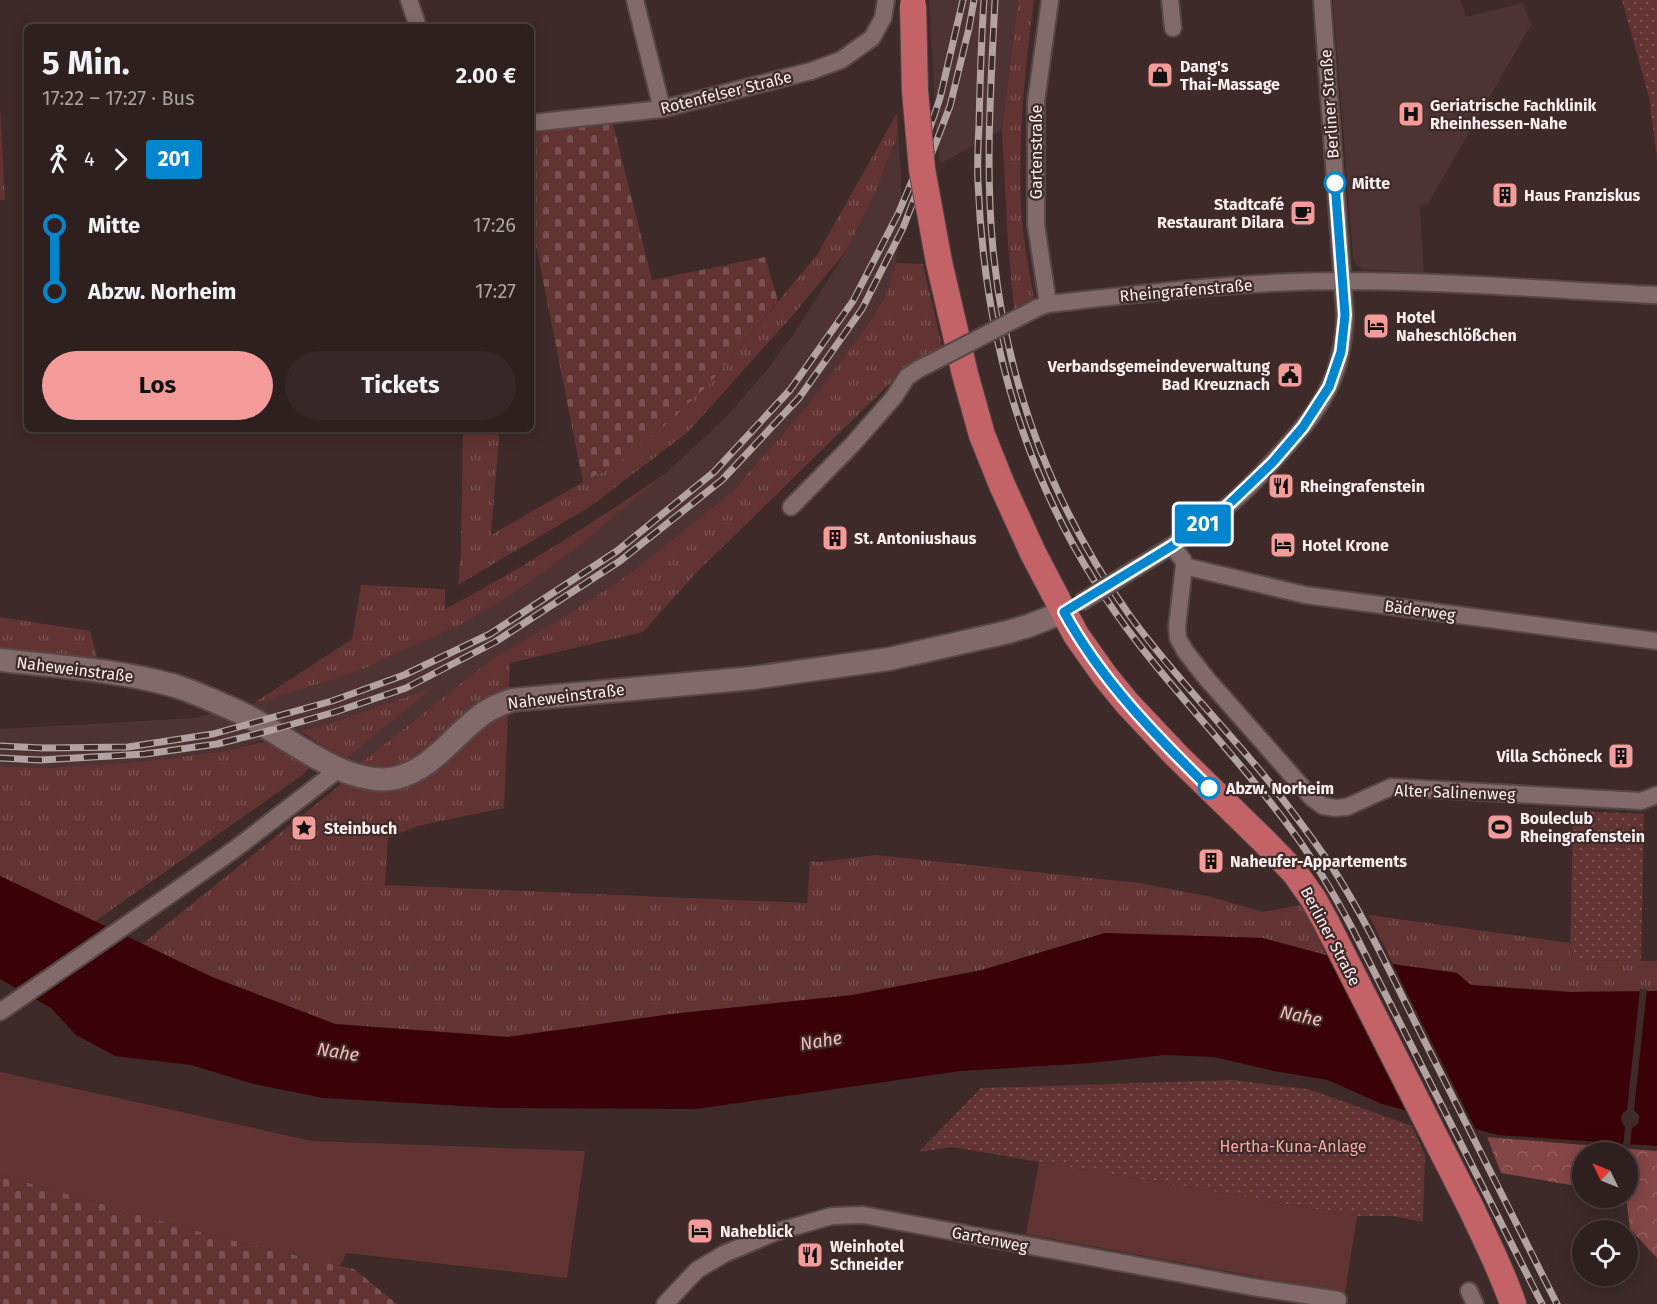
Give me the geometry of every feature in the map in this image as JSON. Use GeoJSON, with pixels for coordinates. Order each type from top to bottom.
{"type":"FeatureCollection","features":[{"type":"Feature","properties":{"kind":"main road"},"geometry":{"type":"LineString","coordinates":[[914,2],[915,92],[922,169],[939,262],[965,374],[982,435],[1033,554],[1072,607]]}},
{"type":"Feature","properties":{"kind":"main road","name":"Naheweinstraße"},"geometry":{"type":"LineString","coordinates":[[0,660],[126,675],[197,693],[243,714],[339,769],[362,777],[378,779],[407,774],[429,761],[489,709],[512,700],[753,678],[889,659],[1008,632],[1072,607]]}},
{"type":"Feature","properties":{"kind":"main road","name":"Berliner Straße"},"geometry":{"type":"LineString","coordinates":[[1072,607],[1089,654],[1127,703],[1176,755],[1283,860],[1304,885],[1326,922],[1471,1208],[1498,1264],[1513,1304]]}},
{"type":"Feature","properties":{"kind":"street"},"geometry":{"type":"LineString","coordinates":[[409,0],[417,24]]}},
{"type":"Feature","properties":{"kind":"street"},"geometry":{"type":"LineString","coordinates":[[635,0],[662,109]]}},
{"type":"Feature","properties":{"kind":"street","name":"Rotenfelser Straße"},"geometry":{"type":"LineString","coordinates":[[534,123],[662,109],[811,71],[841,60],[872,38],[883,18],[886,0]]}},
{"type":"Feature","properties":{"kind":"street","name":"Gartenstraße"},"geometry":{"type":"LineString","coordinates":[[1042,306],[1036,225],[1036,102],[1050,0]]}},
{"type":"Feature","properties":{"kind":"street"},"geometry":{"type":"LineString","coordinates":[[1170,0],[1173,28]]}},
{"type":"Feature","properties":{"kind":"street","name":"Berliner Straße"},"geometry":{"type":"LineString","coordinates":[[1072,607],[1172,546],[1225,508],[1273,462],[1318,407],[1329,387],[1341,352],[1345,315],[1323,0]]}},
{"type":"Feature","properties":{"kind":"street","name":"Rheingrafenstraße"},"geometry":{"type":"LineString","coordinates":[[791,507],[866,429],[907,377],[1042,306],[1199,287],[1342,281],[1657,295]]}},
{"type":"Feature","properties":{"kind":"street"},"geometry":{"type":"LineString","coordinates":[[1172,546],[1184,566]]}},
{"type":"Feature","properties":{"kind":"street","name":"Bäderweg"},"geometry":{"type":"LineString","coordinates":[[1184,566],[1305,595],[1657,641]]}},
{"type":"Feature","properties":{"kind":"street","name":"Alter Salinenweg"},"geometry":{"type":"LineString","coordinates":[[1184,566],[1177,627],[1178,638],[1185,651],[1312,798],[1323,806],[1347,807],[1391,787],[1641,801],[1657,795]]}},
{"type":"Feature","properties":{"kind":"street"},"geometry":{"type":"LineString","coordinates":[[0,1012],[235,849],[339,769]]}},
{"type":"Feature","properties":{"kind":"street","name":"Gartenweg"},"geometry":{"type":"LineString","coordinates":[[665,1304],[696,1270],[724,1254],[776,1232],[832,1216],[863,1215],[1253,1287],[1338,1300]]}},
{"type":"Feature","properties":{"kind":"shaded area"},"geometry":{"type":"Polygon","coordinates":[[[929,0],[1018,0],[1002,130],[940,164],[936,127],[929,0]]]}},
{"type":"Feature","properties":{"kind":"shaded area","name":"Geriatrische Fachklinik Rheinhessen-Nahe"},"geometry":{"type":"Polygon","coordinates":[[[1333,0],[1461,0],[1466,17],[1523,3],[1531,25],[1428,204],[1420,205],[1424,273],[1362,269],[1353,259],[1333,0]]]}},
{"type":"Feature","properties":{"kind":"shaded area"},"geometry":{"type":"Polygon","coordinates":[[[898,133],[901,219],[896,263],[885,297],[865,329],[808,405],[732,492],[632,572],[570,613],[489,661],[357,766],[345,760],[430,689],[334,722],[224,751],[150,761],[45,768],[0,766],[0,729],[193,718],[251,705],[354,673],[464,623],[511,595],[573,551],[666,473],[727,416],[766,371],[795,332],[847,250],[877,189],[898,133]]]}},
{"type":"Feature","properties":{"kind":"green space"},"geometry":{"type":"Polygon","coordinates":[[[1018,0],[1034,0],[1023,103],[1020,180],[1024,242],[1035,301],[1014,310],[1002,130],[1018,0]]]}},
{"type":"Feature","properties":{"kind":"green space"},"geometry":{"type":"Polygon","coordinates":[[[1622,0],[1657,0],[1657,159],[1649,97],[1622,0]]]}},
{"type":"Feature","properties":{"kind":"green space"},"geometry":{"type":"Polygon","coordinates":[[[0,107],[5,200],[0,200],[0,107]]]}},
{"type":"Feature","properties":{"kind":"green space"},"geometry":{"type":"Polygon","coordinates":[[[897,113],[898,133],[877,189],[847,250],[793,315],[688,432],[591,506],[458,585],[461,553],[463,432],[498,432],[491,535],[614,466],[709,384],[817,255],[897,113]]]}},
{"type":"Feature","properties":{"kind":"green space"},"geometry":{"type":"Polygon","coordinates":[[[612,120],[652,280],[765,257],[778,301],[709,384],[661,429],[614,466],[583,482],[534,235],[534,132],[612,120]]]}},
{"type":"Feature","properties":{"kind":"green space"},"geometry":{"type":"Polygon","coordinates":[[[896,263],[923,264],[942,346],[908,366],[694,575],[643,632],[510,663],[504,808],[418,826],[388,838],[385,885],[807,903],[810,861],[820,862],[876,855],[1139,883],[1211,897],[1263,912],[1300,905],[1309,917],[1326,955],[1263,938],[1105,933],[982,970],[853,995],[672,1014],[508,1037],[335,1024],[212,977],[142,944],[340,785],[357,766],[489,661],[570,613],[632,572],[732,492],[808,405],[865,329],[885,297],[896,263]]]}},
{"type":"Feature","properties":{"kind":"green space"},"geometry":{"type":"Polygon","coordinates":[[[666,473],[573,551],[511,595],[464,623],[354,673],[251,705],[352,639],[361,585],[445,589],[445,609],[502,578],[666,473]]]}},
{"type":"Feature","properties":{"kind":"green space"},"geometry":{"type":"Polygon","coordinates":[[[0,617],[90,631],[98,661],[0,652],[0,617]]]}},
{"type":"Feature","properties":{"kind":"green space"},"geometry":{"type":"Polygon","coordinates":[[[432,688],[345,760],[300,731],[334,722],[432,688]]]}},
{"type":"Feature","properties":{"kind":"green space"},"geometry":{"type":"Polygon","coordinates":[[[267,741],[311,765],[304,774],[94,922],[0,876],[0,766],[45,768],[150,761],[224,751],[267,741]]]}},
{"type":"Feature","properties":{"kind":"green space"},"geometry":{"type":"Polygon","coordinates":[[[1573,811],[1644,814],[1641,961],[1570,960],[1573,811]]]}},
{"type":"Feature","properties":{"kind":"green space"},"geometry":{"type":"Polygon","coordinates":[[[1369,915],[1570,943],[1570,960],[1657,961],[1657,991],[1570,992],[1471,985],[1457,973],[1393,964],[1369,915]]]}},
{"type":"Feature","properties":{"kind":"green space"},"geometry":{"type":"Polygon","coordinates":[[[0,1072],[312,1141],[585,1151],[567,1278],[347,1253],[340,1266],[219,1237],[0,1175],[0,1072]]]}},
{"type":"Feature","properties":{"kind":"green space","name":"Hertha-Kuna-Anlage"},"geometry":{"type":"Polygon","coordinates":[[[1232,1080],[1308,1089],[1412,1126],[1425,1155],[1423,1222],[1393,1216],[1357,1216],[952,1147],[919,1152],[981,1088],[1232,1080]]]}},
{"type":"Feature","properties":{"kind":"green space"},"geometry":{"type":"Polygon","coordinates":[[[1487,1137],[1572,1144],[1572,1185],[1501,1173],[1487,1137]]]}},
{"type":"Feature","properties":{"kind":"green space"},"geometry":{"type":"Polygon","coordinates":[[[1638,1149],[1657,1151],[1657,1258],[1638,1238],[1638,1220],[1629,1220],[1627,1208],[1638,1208],[1638,1149]]]}},
{"type":"Feature","properties":{"kind":"green space"},"geometry":{"type":"Polygon","coordinates":[[[1039,1162],[1357,1216],[1345,1293],[1026,1234],[1039,1162]]]}},
{"type":"Feature","properties":{"kind":"green space"},"geometry":{"type":"Polygon","coordinates":[[[0,1175],[219,1237],[354,1269],[397,1304],[0,1304],[0,1175]]]}},
{"type":"Feature","properties":{"kind":"water","name":"Nahe"},"geometry":{"type":"Polygon","coordinates":[[[0,876],[212,977],[335,1024],[508,1037],[672,1014],[853,995],[982,970],[1105,933],[1263,938],[1326,955],[1457,973],[1471,985],[1570,992],[1657,991],[1657,1146],[1638,1145],[1638,1142],[1599,1142],[1498,1135],[1382,1104],[1328,1080],[1274,1071],[1214,1057],[1165,1055],[1090,1063],[960,1071],[696,1109],[497,1108],[324,1098],[254,1084],[191,1065],[115,1056],[76,1035],[51,1008],[0,979],[0,876]]]}},
{"type":"Feature","properties":{"kind":"pier"},"geometry":{"type":"Polygon","coordinates":[[[108,925],[130,935],[33,1001],[13,990],[108,925]]]}},
{"type":"Feature","properties":{"kind":"pier"},"geometry":{"type":"Polygon","coordinates":[[[1325,951],[1391,961],[1477,1132],[1407,1114],[1325,951]]]}},
{"type":"Feature","properties":{"kind":"pier"},"geometry":{"type":"Polygon","coordinates":[[[1640,989],[1647,989],[1634,1110],[1639,1115],[1639,1119],[1638,1124],[1632,1128],[1631,1142],[1624,1142],[1625,1127],[1621,1117],[1627,1110],[1640,989]]]}},
{"type":"Feature","properties":{"kind":"railway"},"geometry":{"type":"LineString","coordinates":[[0,746],[128,747],[213,734],[332,701],[404,675],[490,634],[617,551],[714,472],[790,390],[853,301],[898,214],[912,181],[940,98],[963,0]]}},
{"type":"Feature","properties":{"kind":"railway"},"geometry":{"type":"LineString","coordinates":[[0,758],[40,760],[145,754],[217,744],[335,712],[406,688],[495,642],[620,561],[722,480],[799,398],[862,309],[903,228],[950,106],[974,0]]}},
{"type":"Feature","properties":{"kind":"railway"},"geometry":{"type":"LineString","coordinates":[[984,0],[978,161],[983,246],[991,308],[1004,369],[1022,428],[1044,485],[1071,541],[1103,595],[1141,647],[1275,808],[1325,880],[1353,930],[1542,1304]]}},
{"type":"Feature","properties":{"kind":"railway"},"geometry":{"type":"LineString","coordinates":[[995,0],[990,94],[989,187],[999,299],[1021,395],[1056,487],[1102,574],[1130,616],[1271,784],[1345,888],[1381,953],[1557,1304]]}},
{"type":"Feature","properties":{"kind":"bus line","name":"201"},"geometry":{"type":"LineString","coordinates":[[1209,788],[1127,703],[1089,654],[1064,612],[1172,546],[1225,508],[1273,462],[1318,407],[1329,387],[1341,352],[1344,334],[1345,315],[1335,183]]}},
{"type":"Feature","properties":{"kind":"place","name":"Dang's Thai-Massage"},"geometry":{"type":"Point","coordinates":[1160,75]}},
{"type":"Feature","properties":{"kind":"place","name":"Geriatrische Fachklinik Rheinhessen-Nahe"},"geometry":{"type":"Point","coordinates":[1411,114]}},
{"type":"Feature","properties":{"kind":"place","name":"Mitte"},"geometry":{"type":"Point","coordinates":[1335,183]}},
{"type":"Feature","properties":{"kind":"place","name":"Haus Franziskus"},"geometry":{"type":"Point","coordinates":[1505,195]}},
{"type":"Feature","properties":{"kind":"place","name":"Stadtcafé Restaurant Dilara"},"geometry":{"type":"Point","coordinates":[1303,213]}},
{"type":"Feature","properties":{"kind":"place","name":"Hotel Naheschlößchen"},"geometry":{"type":"Point","coordinates":[1376,326]}},
{"type":"Feature","properties":{"kind":"place","name":"Verbandsgemeindeverwaltung Bad Kreuznach"},"geometry":{"type":"Point","coordinates":[1290,375]}},
{"type":"Feature","properties":{"kind":"place","name":"Rheingrafenstein"},"geometry":{"type":"Point","coordinates":[1281,486]}},
{"type":"Feature","properties":{"kind":"place","name":"St. Antoniushaus"},"geometry":{"type":"Point","coordinates":[835,538]}},
{"type":"Feature","properties":{"kind":"place","name":"Hotel Krone"},"geometry":{"type":"Point","coordinates":[1283,545]}},
{"type":"Feature","properties":{"kind":"place","name":"Villa Schöneck"},"geometry":{"type":"Point","coordinates":[1621,756]}},
{"type":"Feature","properties":{"kind":"place","name":"Abzw. Norheim"},"geometry":{"type":"Point","coordinates":[1209,788]}},
{"type":"Feature","properties":{"kind":"place","name":"Bouleclub Rheingrafenstein"},"geometry":{"type":"Point","coordinates":[1500,827]}},
{"type":"Feature","properties":{"kind":"place","name":"Steinbuch"},"geometry":{"type":"Point","coordinates":[304,828]}},
{"type":"Feature","properties":{"kind":"place","name":"Naheufer-Appartements"},"geometry":{"type":"Point","coordinates":[1211,861]}},
{"type":"Feature","properties":{"kind":"place","name":"Naheblick"},"geometry":{"type":"Point","coordinates":[700,1231]}},
{"type":"Feature","properties":{"kind":"place","name":"Weinhotel Schneider"},"geometry":{"type":"Point","coordinates":[810,1255]}}]}
